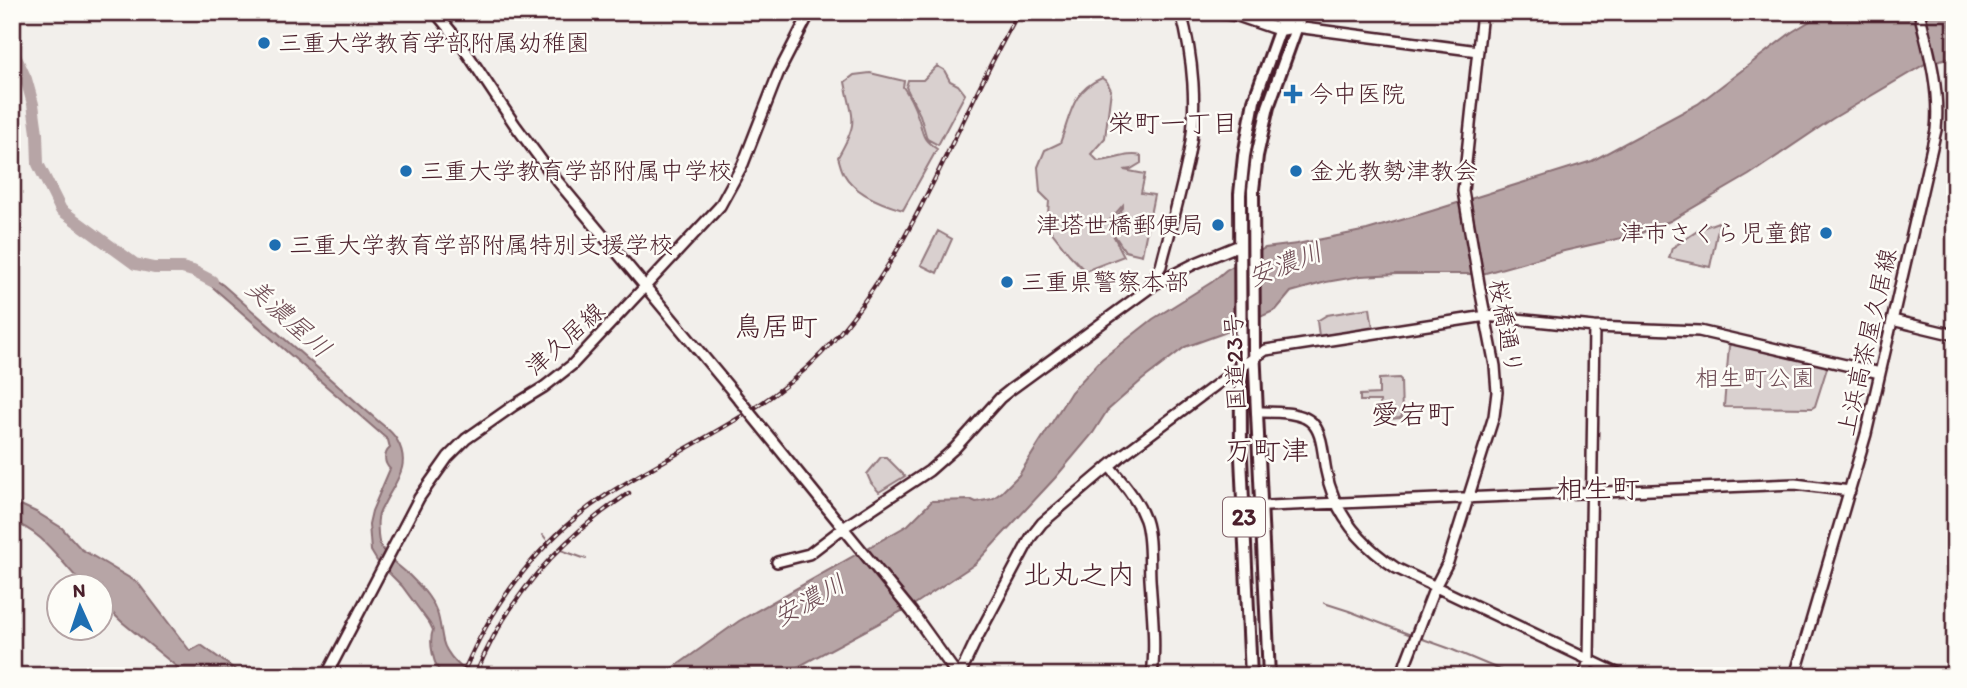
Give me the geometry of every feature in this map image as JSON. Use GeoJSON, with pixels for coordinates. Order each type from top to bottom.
{"type":"FeatureCollection","features":[{"type":"Feature","properties":{"kind":"highway","name":"国道23号"},"geometry":{"type":"LineString","coordinates":[[1269,676],[1254,352],[1253,190],[1261,135],[1274,87],[1302,12]]}},
{"type":"Feature","properties":{"kind":"highway","name":"国道23号"},"geometry":{"type":"LineString","coordinates":[[1251,676],[1240,363],[1240,194],[1254,101],[1283,21]]}},
{"type":"Feature","properties":{"kind":"main road"},"geometry":{"type":"LineString","coordinates":[[1217,12],[1283,21]]}},
{"type":"Feature","properties":{"kind":"main road"},"geometry":{"type":"LineString","coordinates":[[1262,12],[1296,27]]}},
{"type":"Feature","properties":{"kind":"street"},"geometry":{"type":"LineString","coordinates":[[435,12],[459,41],[550,172],[846,531],[959,676],[1031,537],[1042,523],[1109,466],[1254,352],[1486,316],[1594,327],[1699,331],[1880,373]]}},
{"type":"Feature","properties":{"kind":"street","name":"津久居線"},"geometry":{"type":"LineString","coordinates":[[326,676],[419,498],[448,457],[466,439],[572,365],[720,206],[745,160],[778,74],[810,12]]}},
{"type":"Feature","properties":{"kind":"street"},"geometry":{"type":"LineString","coordinates":[[1146,289],[1161,265],[1189,151],[1193,108],[1192,81],[1181,12]]}},
{"type":"Feature","properties":{"kind":"street","name":"桜橋通り"},"geometry":{"type":"LineString","coordinates":[[1402,676],[1435,587],[1448,562],[1490,434],[1497,392],[1495,366],[1463,191],[1482,12]]}},
{"type":"Feature","properties":{"kind":"street","name":"上浜高茶屋久居線"},"geometry":{"type":"LineString","coordinates":[[1795,676],[1866,435],[1936,130],[1934,72],[1919,12]]}},
{"type":"Feature","properties":{"kind":"street"},"geometry":{"type":"LineString","coordinates":[[1296,27],[1478,51]]}},
{"type":"Feature","properties":{"kind":"street"},"geometry":{"type":"LineString","coordinates":[[777,562],[809,554],[846,531],[929,471],[1000,398],[1146,289],[1196,263],[1240,247]]}},
{"type":"Feature","properties":{"kind":"street"},"geometry":{"type":"LineString","coordinates":[[1892,320],[1955,335]]}},
{"type":"Feature","properties":{"kind":"street"},"geometry":{"type":"LineString","coordinates":[[1584,676],[1589,660],[1594,327]]}},
{"type":"Feature","properties":{"kind":"street"},"geometry":{"type":"LineString","coordinates":[[1258,412],[1280,412],[1298,416],[1315,425],[1327,480],[1336,504],[1355,533],[1381,559],[1623,676]]}},
{"type":"Feature","properties":{"kind":"street"},"geometry":{"type":"LineString","coordinates":[[1109,466],[1129,489],[1147,529],[1154,634],[1152,676]]}},
{"type":"Feature","properties":{"kind":"street"},"geometry":{"type":"LineString","coordinates":[[1244,507],[1795,484],[1850,491]]}},
{"type":"Feature","properties":{"kind":"green space"},"geometry":{"type":"Polygon","coordinates":[[[937,66],[944,70],[950,81],[958,85],[965,94],[938,145],[927,139],[920,115],[906,87],[908,80],[923,80],[937,66]]]}},
{"type":"Feature","properties":{"kind":"green space"},"geometry":{"type":"Polygon","coordinates":[[[870,73],[904,81],[903,87],[918,117],[923,135],[937,149],[903,210],[862,193],[844,174],[838,157],[852,128],[852,114],[845,82],[854,75],[870,73]]]}},
{"type":"Feature","properties":{"kind":"green space"},"geometry":{"type":"Polygon","coordinates":[[[1102,78],[1111,90],[1105,138],[1091,154],[1098,161],[1131,155],[1141,156],[1141,163],[1124,170],[1145,174],[1141,193],[1154,195],[1142,255],[1125,251],[1113,233],[1112,222],[1123,205],[1109,221],[1112,233],[1124,256],[1085,271],[1047,226],[1049,201],[1040,192],[1038,167],[1045,150],[1060,143],[1078,97],[1092,83],[1102,78]]]}},
{"type":"Feature","properties":{"kind":"green space"},"geometry":{"type":"Polygon","coordinates":[[[1718,222],[1710,267],[1669,258],[1672,248],[1702,228],[1718,222]]]}},
{"type":"Feature","properties":{"kind":"green space"},"geometry":{"type":"Polygon","coordinates":[[[938,231],[952,239],[937,273],[921,265],[938,231]]]}},
{"type":"Feature","properties":{"kind":"green space"},"geometry":{"type":"Polygon","coordinates":[[[1370,308],[1373,328],[1319,336],[1317,321],[1327,315],[1370,308]]]}},
{"type":"Feature","properties":{"kind":"green space","name":"相生町公園"},"geometry":{"type":"Polygon","coordinates":[[[1732,344],[1825,366],[1827,368],[1815,406],[1725,407],[1729,346],[1732,344]]]}},
{"type":"Feature","properties":{"kind":"green space"},"geometry":{"type":"Polygon","coordinates":[[[1399,378],[1402,416],[1381,420],[1380,401],[1360,401],[1360,395],[1379,394],[1379,379],[1399,378]]]}},
{"type":"Feature","properties":{"kind":"green space"},"geometry":{"type":"Polygon","coordinates":[[[881,457],[886,457],[905,476],[879,492],[867,474],[881,457]]]}},
{"type":"Feature","properties":{"kind":"water","name":"安濃川"},"geometry":{"type":"Polygon","coordinates":[[[1825,12],[1955,12],[1955,56],[1925,64],[1832,119],[1749,175],[1670,221],[1639,234],[1482,274],[1361,276],[1291,292],[1276,310],[1185,347],[1142,380],[1107,411],[1093,433],[1055,478],[975,564],[915,604],[781,676],[662,676],[739,621],[908,525],[932,501],[976,502],[992,499],[1002,492],[1019,475],[1071,392],[1102,359],[1153,319],[1212,282],[1226,270],[1265,248],[1367,230],[1592,161],[1698,104],[1792,32],[1825,12]]]}},
{"type":"Feature","properties":{"kind":"water"},"geometry":{"type":"Polygon","coordinates":[[[201,270],[223,285],[395,437],[401,449],[402,466],[379,515],[379,542],[385,553],[428,596],[437,612],[447,651],[460,666],[475,676],[442,676],[433,654],[433,630],[430,624],[402,586],[377,561],[371,551],[369,524],[372,511],[390,469],[385,458],[390,448],[388,440],[198,277],[201,270]]]}},
{"type":"Feature","properties":{"kind":"water"},"geometry":{"type":"Polygon","coordinates":[[[12,501],[62,528],[81,549],[138,583],[190,651],[201,645],[244,676],[188,676],[116,616],[116,572],[72,572],[34,533],[12,522],[12,501]]]}},
{"type":"Feature","properties":{"kind":"waterway","name":"美濃屋川"},"geometry":{"type":"LineString","coordinates":[[12,49],[26,79],[33,104],[38,164],[61,210],[135,264],[154,268],[182,268],[212,281]]}},
{"type":"Feature","properties":{"kind":"waterway"},"geometry":{"type":"LineString","coordinates":[[543,535],[546,539]]}},
{"type":"Feature","properties":{"kind":"waterway"},"geometry":{"type":"LineString","coordinates":[[561,550],[586,559]]}},
{"type":"Feature","properties":{"kind":"waterway"},"geometry":{"type":"LineString","coordinates":[[1324,603],[1411,635]]}},
{"type":"Feature","properties":{"kind":"waterway"},"geometry":{"type":"LineString","coordinates":[[1420,638],[1515,676]]}},
{"type":"Feature","properties":{"kind":"railway"},"geometry":{"type":"LineString","coordinates":[[462,676],[503,599],[520,575],[560,532],[605,496],[772,396],[821,354],[853,316],[907,233],[1019,12]]}},
{"type":"Feature","properties":{"kind":"railway"},"geometry":{"type":"LineString","coordinates":[[475,676],[503,621],[538,572],[581,530],[629,493]]}},
{"type":"Feature","properties":{"kind":"place","name":"三重大学教育学部附属幼稚園"},"geometry":{"type":"Point","coordinates":[264,43]}},
{"type":"Feature","properties":{"kind":"place","name":"今中医院"},"geometry":{"type":"Point","coordinates":[1293,94]}},
{"type":"Feature","properties":{"kind":"place","name":"三重大学教育学部附属中学校"},"geometry":{"type":"Point","coordinates":[406,171]}},
{"type":"Feature","properties":{"kind":"place","name":"金光教勢津教会"},"geometry":{"type":"Point","coordinates":[1296,171]}},
{"type":"Feature","properties":{"kind":"place","name":"津塔世橋郵便局"},"geometry":{"type":"Point","coordinates":[1218,225]}},
{"type":"Feature","properties":{"kind":"place","name":"津市さくら児童館"},"geometry":{"type":"Point","coordinates":[1826,233]}},
{"type":"Feature","properties":{"kind":"place","name":"三重大学教育学部附属特別支援学校"},"geometry":{"type":"Point","coordinates":[275,245]}},
{"type":"Feature","properties":{"kind":"place","name":"三重県警察本部"},"geometry":{"type":"Point","coordinates":[1007,282]}},
{"type":"Feature","properties":{"kind":"district","name":"栄町一丁目"},"geometry":{"type":"Point","coordinates":[1173,123]}},
{"type":"Feature","properties":{"kind":"district","name":"鳥居町"},"geometry":{"type":"Point","coordinates":[776,326]}},
{"type":"Feature","properties":{"kind":"district","name":"愛宕町"},"geometry":{"type":"Point","coordinates":[1413,414]}},
{"type":"Feature","properties":{"kind":"district","name":"万町津"},"geometry":{"type":"Point","coordinates":[1267,450]}},
{"type":"Feature","properties":{"kind":"district","name":"相生町"},"geometry":{"type":"Point","coordinates":[1598,488]}},
{"type":"Feature","properties":{"kind":"district","name":"北丸之内"},"geometry":{"type":"Point","coordinates":[1079,574]}}]}
